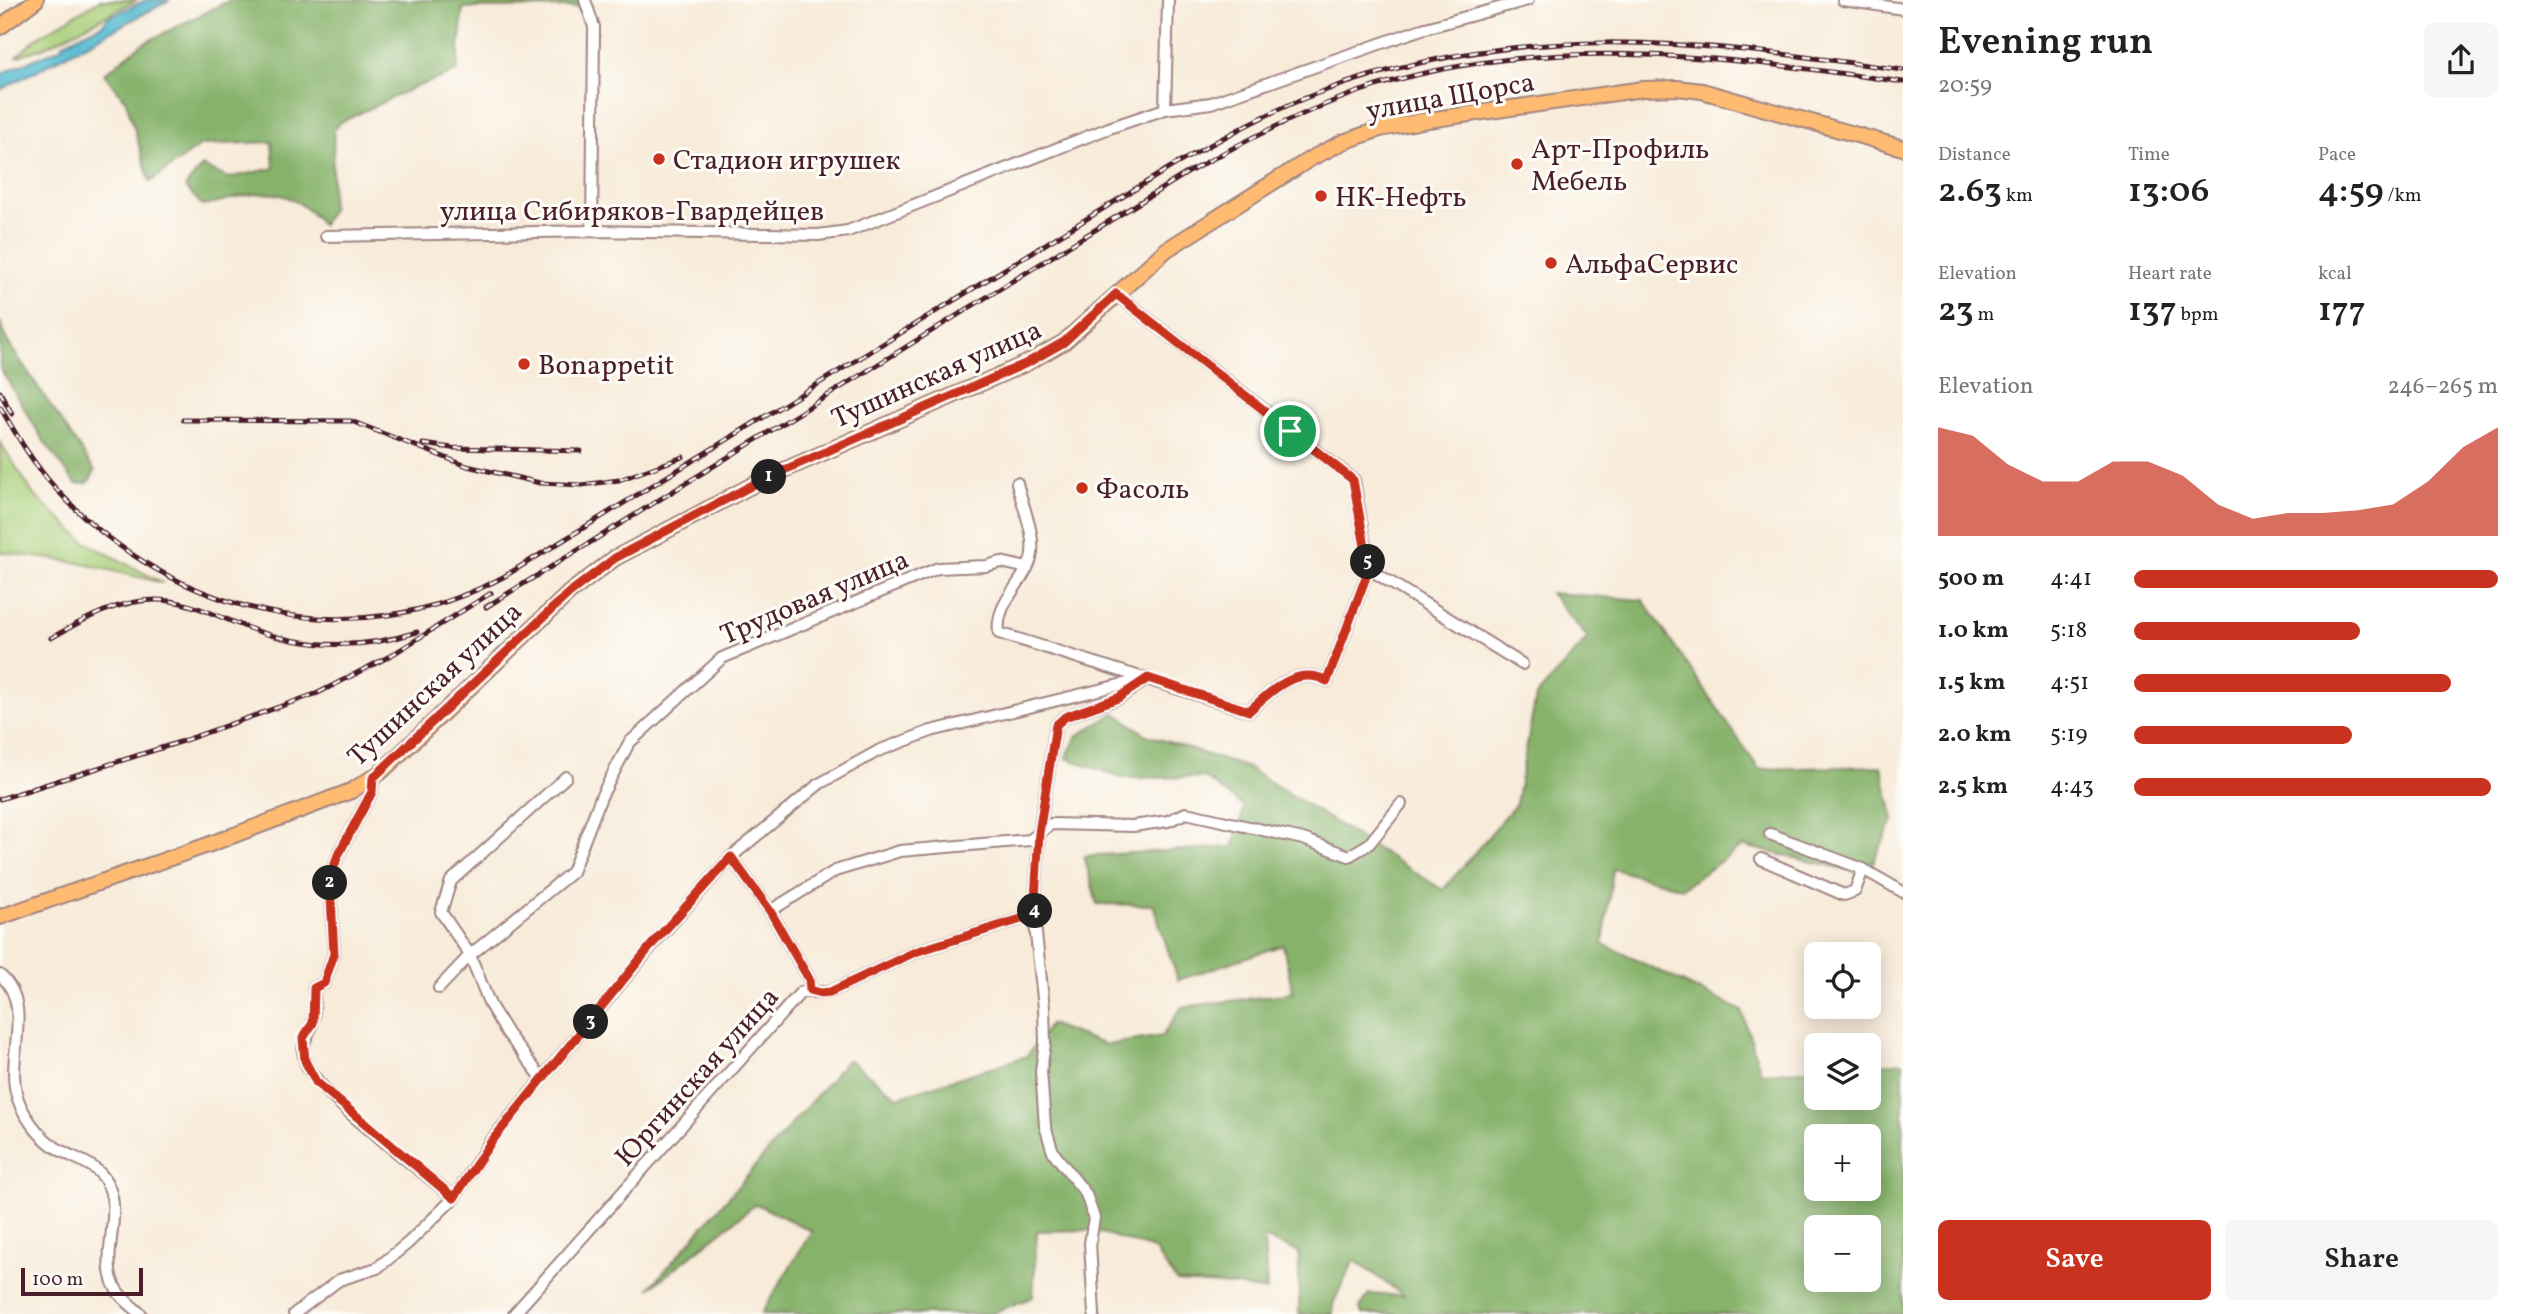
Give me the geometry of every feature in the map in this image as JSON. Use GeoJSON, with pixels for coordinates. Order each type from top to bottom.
{"type":"FeatureCollection","features":[{"type":"Feature","properties":{"kind":"main road"},"geometry":{"type":"LineString","coordinates":[[0,27],[36,0]]}},
{"type":"Feature","properties":{"kind":"main road","name":"улица Щорса"},"geometry":{"type":"LineString","coordinates":[[1064,342],[1166,250],[1310,159],[1380,129],[1583,97],[1676,88],[1702,91],[1903,148]]}},
{"type":"Feature","properties":{"kind":"main road","name":"Тушинская улица"},"geometry":{"type":"LineString","coordinates":[[0,917],[205,846],[351,791],[373,778],[569,593],[615,558],[764,479],[1027,363],[1064,342]]}},
{"type":"Feature","properties":{"kind":"street"},"geometry":{"type":"LineString","coordinates":[[585,0],[594,27],[592,231]]}},
{"type":"Feature","properties":{"kind":"street"},"geometry":{"type":"LineString","coordinates":[[1165,109],[1168,0]]}},
{"type":"Feature","properties":{"kind":"street","name":"улица Сибиряков-Гвардейцев"},"geometry":{"type":"LineString","coordinates":[[326,236],[592,231],[818,235],[848,231],[1109,128],[1165,109],[1211,103],[1422,29],[1528,0]]}},
{"type":"Feature","properties":{"kind":"street"},"geometry":{"type":"LineString","coordinates":[[1843,0],[1901,6]]}},
{"type":"Feature","properties":{"kind":"street"},"geometry":{"type":"LineString","coordinates":[[1017,483],[1032,546],[1027,568],[1011,590],[1001,613],[999,633],[1249,711],[1277,685],[1292,678],[1316,676],[1327,681],[1369,569],[1353,480],[1116,294]]}},
{"type":"Feature","properties":{"kind":"street","name":"Трудовая улица"},"geometry":{"type":"LineString","coordinates":[[439,988],[470,955],[572,872],[601,797],[629,743],[722,658],[938,568],[986,566],[1001,562],[1027,568]]}},
{"type":"Feature","properties":{"kind":"street"},"geometry":{"type":"LineString","coordinates":[[1369,569],[1522,664]]}},
{"type":"Feature","properties":{"kind":"street"},"geometry":{"type":"LineString","coordinates":[[1094,1314],[1090,1243],[1094,1218],[1086,1194],[1054,1152],[1045,1126],[1041,1071],[1045,1043],[1034,915],[1039,833],[1056,725],[1065,717],[1118,698],[1148,678]]}},
{"type":"Feature","properties":{"kind":"street"},"geometry":{"type":"LineString","coordinates":[[294,1314],[339,1280],[377,1268],[408,1243],[454,1198],[491,1142],[654,942],[731,857],[818,784],[878,751],[931,731],[995,713],[1148,678]]}},
{"type":"Feature","properties":{"kind":"street"},"geometry":{"type":"LineString","coordinates":[[542,1078],[490,1005],[470,955],[441,912],[451,881],[566,777]]}},
{"type":"Feature","properties":{"kind":"street"},"geometry":{"type":"LineString","coordinates":[[373,778],[372,792],[338,855],[330,879],[334,954],[324,983],[314,988],[313,1023],[303,1038],[305,1061],[316,1082],[454,1198]]}},
{"type":"Feature","properties":{"kind":"street"},"geometry":{"type":"LineString","coordinates":[[770,911],[835,871],[900,850],[1030,840],[1051,824],[1133,826],[1168,821],[1186,813],[1303,839],[1349,856],[1369,844],[1401,804]]}},
{"type":"Feature","properties":{"kind":"street"},"geometry":{"type":"LineString","coordinates":[[1770,834],[1863,869],[1903,892]]}},
{"type":"Feature","properties":{"kind":"street"},"geometry":{"type":"LineString","coordinates":[[731,857],[770,911],[809,979],[810,990]]}},
{"type":"Feature","properties":{"kind":"street"},"geometry":{"type":"LineString","coordinates":[[1761,859],[1844,895],[1855,891],[1863,869]]}},
{"type":"Feature","properties":{"kind":"street","name":"Юргинская улица"},"geometry":{"type":"LineString","coordinates":[[514,1314],[801,992],[830,992],[915,952],[1034,915]]}},
{"type":"Feature","properties":{"kind":"street"},"geometry":{"type":"LineString","coordinates":[[0,975],[13,991],[16,1007],[13,1081],[16,1096],[29,1119],[54,1146],[94,1167],[105,1178],[112,1195],[110,1248],[116,1290],[141,1314]]}},
{"type":"Feature","properties":{"kind":"green space"},"geometry":{"type":"Polygon","coordinates":[[[100,0],[137,0],[45,47],[16,57],[38,37],[100,0]]]}},
{"type":"Feature","properties":{"kind":"green space"},"geometry":{"type":"Polygon","coordinates":[[[230,0],[578,0],[581,7],[463,8],[457,72],[415,87],[339,123],[334,130],[331,211],[322,225],[308,210],[281,195],[252,194],[203,206],[185,187],[202,166],[228,178],[274,168],[272,142],[201,145],[150,182],[126,101],[104,74],[142,44],[230,0]]]}},
{"type":"Feature","properties":{"kind":"green space"},"geometry":{"type":"Polygon","coordinates":[[[0,321],[7,341],[95,471],[88,483],[76,484],[43,440],[0,368],[0,321]]]}},
{"type":"Feature","properties":{"kind":"green space"},"geometry":{"type":"Polygon","coordinates":[[[0,442],[34,495],[85,542],[163,583],[80,563],[0,552],[0,442]]]}},
{"type":"Feature","properties":{"kind":"green space"},"geometry":{"type":"Polygon","coordinates":[[[1550,593],[1643,600],[1759,769],[1881,766],[1894,819],[1867,874],[1743,846],[1682,888],[1613,869],[1603,944],[1742,1011],[1761,1073],[1804,1070],[1804,1110],[1881,1110],[1881,1064],[1903,1062],[1903,1314],[1362,1314],[1360,1308],[1369,1294],[1404,1296],[1354,1260],[1333,1304],[1333,1314],[1299,1314],[1299,1252],[1264,1238],[1267,1291],[1177,1282],[1154,1249],[1092,1230],[1037,1231],[1033,1297],[990,1314],[761,1314],[812,1231],[756,1204],[649,1289],[848,1059],[898,1097],[1027,1056],[1050,1024],[1106,1045],[1162,1036],[1182,1007],[1293,993],[1283,945],[1178,980],[1153,905],[1097,904],[1084,856],[1233,847],[1244,807],[1204,777],[1123,778],[1066,758],[1077,736],[1115,713],[1147,735],[1248,768],[1443,890],[1516,804],[1536,696],[1588,638],[1550,593]]]}},
{"type":"Feature","properties":{"kind":"water"},"geometry":{"type":"Polygon","coordinates":[[[146,0],[170,0],[0,90],[0,76],[6,71],[61,48],[62,44],[103,24],[107,18],[146,0]]]}},
{"type":"Feature","properties":{"kind":"railway"},"geometry":{"type":"LineString","coordinates":[[0,407],[33,460],[57,490],[103,533],[154,568],[209,594],[267,611],[327,618],[387,615],[447,601],[505,576],[1171,167],[1262,118],[1318,93],[1392,70],[1464,54],[1536,46],[1608,43],[1753,51],[1903,70]]}},
{"type":"Feature","properties":{"kind":"railway"},"geometry":{"type":"LineString","coordinates":[[486,607],[1187,173],[1270,129],[1355,93],[1421,74],[1489,61],[1558,55],[1628,54],[1697,58],[1903,82]]}},
{"type":"Feature","properties":{"kind":"railway"},"geometry":{"type":"LineString","coordinates":[[0,392],[12,414]]}},
{"type":"Feature","properties":{"kind":"railway"},"geometry":{"type":"LineString","coordinates":[[183,420],[351,421],[467,466],[540,483],[582,485],[619,480],[683,457]]}},
{"type":"Feature","properties":{"kind":"railway"},"geometry":{"type":"LineString","coordinates":[[423,444],[452,448],[581,451]]}},
{"type":"Feature","properties":{"kind":"railway"},"geometry":{"type":"LineString","coordinates":[[0,799],[180,742],[318,693],[390,656],[491,593]]}},
{"type":"Feature","properties":{"kind":"railway"},"geometry":{"type":"LineString","coordinates":[[51,638],[114,607],[156,600],[190,605],[264,633],[308,643],[373,642],[417,632]]}},
{"type":"Feature","properties":{"kind":"place","name":"Стадион игрушек"},"geometry":{"type":"Point","coordinates":[659,159]}},
{"type":"Feature","properties":{"kind":"place","name":"Арт-Профиль Мебель"},"geometry":{"type":"Point","coordinates":[1517,164]}},
{"type":"Feature","properties":{"kind":"place","name":"НК-Нефть"},"geometry":{"type":"Point","coordinates":[1321,196]}},
{"type":"Feature","properties":{"kind":"place","name":"АльфаСервис"},"geometry":{"type":"Point","coordinates":[1551,263]}},
{"type":"Feature","properties":{"kind":"place","name":"Bonappetit"},"geometry":{"type":"Point","coordinates":[524,364]}},
{"type":"Feature","properties":{"kind":"place","name":"Фасоль"},"geometry":{"type":"Point","coordinates":[1082,488]}},
{"type":"Feature","properties":{"kind":"route"},"geometry":{"type":"LineString","coordinates":[[1116,294],[1290,431],[1353,480],[1369,569],[1327,681],[1316,676],[1292,678],[1277,685],[1249,711],[1148,678],[1118,698],[1065,717],[1056,725],[1039,833],[1034,915],[955,937],[915,952],[830,992],[821,993],[810,990],[809,979],[770,911],[731,857],[654,942],[610,999],[542,1078],[491,1142],[454,1198],[316,1082],[305,1061],[303,1038],[313,1023],[314,988],[324,983],[334,954],[330,879],[338,855],[372,792],[373,778],[591,574],[652,537],[764,479],[1027,363],[1064,342],[1116,294]]}}]}
